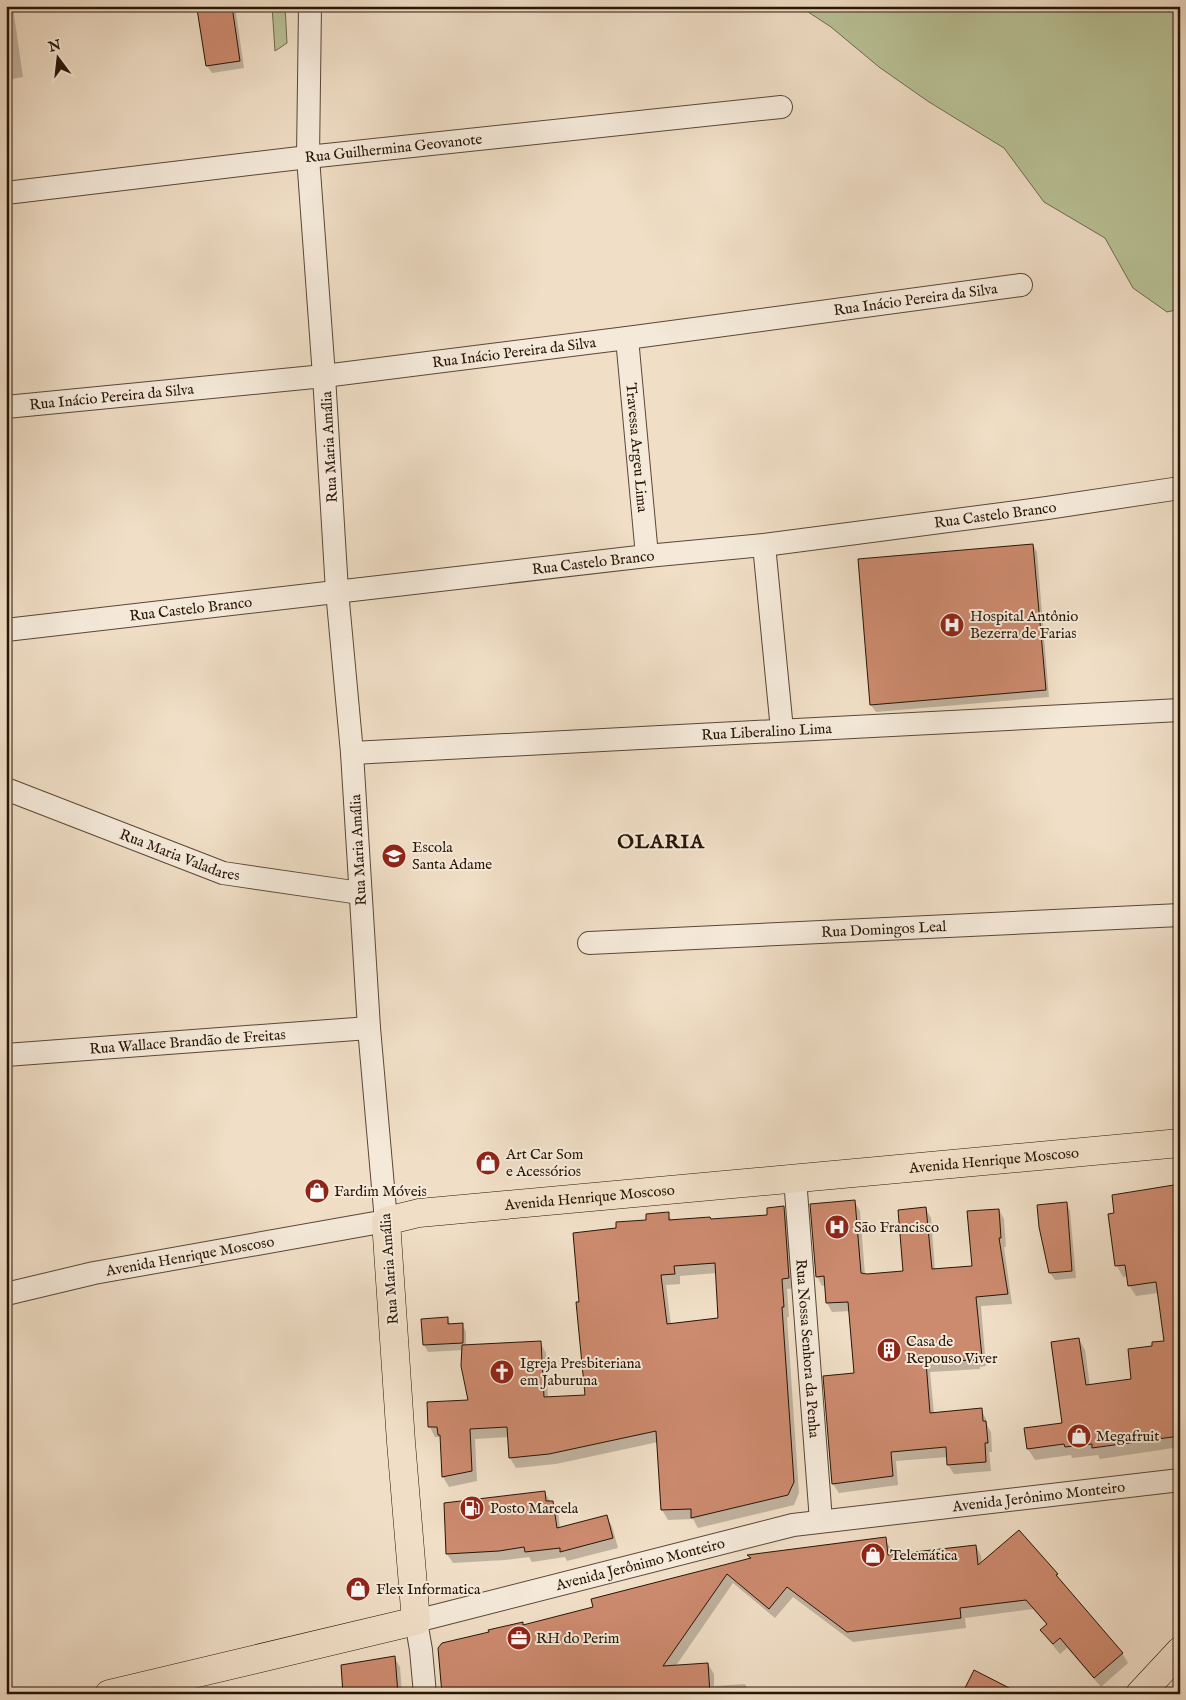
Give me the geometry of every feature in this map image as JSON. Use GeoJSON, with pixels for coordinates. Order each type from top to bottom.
{"type":"FeatureCollection","features":[{"type":"Feature","properties":{"kind":"main road","name":"Avenida Henrique Moscoso"},"geometry":{"type":"LineString","coordinates":[[386,1222],[419,1213],[1180,1143]]}},
{"type":"Feature","properties":{"kind":"main road","name":"Rua Maria Amália"},"geometry":{"type":"LineString","coordinates":[[386,1222],[401,1442],[416,1621]]}},
{"type":"Feature","properties":{"kind":"main road","name":"Avenida Jerônimo Monteiro"},"geometry":{"type":"LineString","coordinates":[[109,1694],[416,1621]]}},
{"type":"Feature","properties":{"kind":"main road"},"geometry":{"type":"LineString","coordinates":[[1140,1694],[1180,1651]]}},
{"type":"Feature","properties":{"kind":"street","name":"Rua Maria Amália"},"geometry":{"type":"LineString","coordinates":[[310,6],[308,157],[337,592],[352,752],[369,1028],[386,1222]]}},
{"type":"Feature","properties":{"kind":"street","name":"Rua Guilhermina Geovanote"},"geometry":{"type":"LineString","coordinates":[[6,193],[308,157],[781,107]]}},
{"type":"Feature","properties":{"kind":"street","name":"Rua Inácio Pereira da Silva"},"geometry":{"type":"LineString","coordinates":[[6,407],[324,376],[627,338],[1021,284]]}},
{"type":"Feature","properties":{"kind":"street","name":"Travessa Argeu Lima"},"geometry":{"type":"LineString","coordinates":[[627,338],[647,556]]}},
{"type":"Feature","properties":{"kind":"street","name":"Rua Castelo Branco"},"geometry":{"type":"LineString","coordinates":[[6,630],[764,544],[1047,508],[1180,488]]}},
{"type":"Feature","properties":{"kind":"street"},"geometry":{"type":"LineString","coordinates":[[764,544],[782,730]]}},
{"type":"Feature","properties":{"kind":"street","name":"Rua Liberalino Lima"},"geometry":{"type":"LineString","coordinates":[[352,752],[1180,710]]}},
{"type":"Feature","properties":{"kind":"street","name":"Rua Maria Valadares"},"geometry":{"type":"LineString","coordinates":[[6,788],[223,873],[360,893]]}},
{"type":"Feature","properties":{"kind":"street","name":"Rua Domingos Leal"},"geometry":{"type":"LineString","coordinates":[[589,943],[1180,915]]}},
{"type":"Feature","properties":{"kind":"street","name":"Rua Wallace Brandão de Freitas"},"geometry":{"type":"LineString","coordinates":[[6,1055],[369,1028]]}},
{"type":"Feature","properties":{"kind":"street","name":"Rua Nossa Senhora da Penha"},"geometry":{"type":"LineString","coordinates":[[795,1178],[821,1521]]}},
{"type":"Feature","properties":{"kind":"street","name":"Avenida Henrique Moscoso"},"geometry":{"type":"LineString","coordinates":[[6,1294],[94,1273],[386,1222]]}},
{"type":"Feature","properties":{"kind":"street","name":"Avenida Jerônimo Monteiro"},"geometry":{"type":"LineString","coordinates":[[416,1621],[765,1531],[821,1521],[1180,1480]]}},
{"type":"Feature","properties":{"kind":"street","name":"Rua Maria Amália"},"geometry":{"type":"LineString","coordinates":[[416,1621],[425,1694]]}},
{"type":"Feature","properties":{"kind":"green space"},"geometry":{"type":"Polygon","coordinates":[[[272,6],[285,6],[287,43],[275,51],[272,6]]]}},
{"type":"Feature","properties":{"kind":"green space"},"geometry":{"type":"Polygon","coordinates":[[[799,6],[1180,6],[1180,309],[1167,312],[1133,288],[1105,238],[1044,202],[1004,148],[929,102],[879,67],[831,27],[799,6]]]}},
{"type":"Feature","properties":{"kind":"building"},"geometry":{"type":"Polygon","coordinates":[[[232,6],[240,61],[206,66],[197,9],[232,6]]]}},
{"type":"Feature","properties":{"kind":"building","name":"Hospital Antônio Bezerra de Farias"},"geometry":{"type":"Polygon","coordinates":[[[1033,544],[1046,690],[870,705],[858,559],[1033,544]]]}},
{"type":"Feature","properties":{"kind":"building"},"geometry":{"type":"Polygon","coordinates":[[[1180,1184],[1180,1436],[1092,1448],[1092,1444],[1065,1447],[1064,1444],[1027,1449],[1024,1428],[1062,1423],[1051,1342],[1079,1338],[1086,1385],[1131,1379],[1128,1349],[1152,1346],[1152,1342],[1164,1341],[1156,1282],[1128,1286],[1125,1265],[1115,1266],[1108,1214],[1114,1213],[1112,1195],[1180,1184]]]}},
{"type":"Feature","properties":{"kind":"building"},"geometry":{"type":"Polygon","coordinates":[[[855,1200],[861,1273],[867,1274],[903,1271],[898,1210],[926,1207],[932,1269],[972,1266],[967,1211],[999,1209],[1001,1238],[999,1238],[1008,1294],[976,1297],[982,1357],[975,1358],[975,1360],[926,1362],[930,1413],[982,1408],[983,1421],[986,1421],[988,1443],[985,1443],[986,1462],[947,1465],[946,1447],[891,1452],[893,1476],[832,1484],[823,1376],[854,1373],[848,1302],[826,1303],[824,1276],[816,1277],[810,1204],[855,1200]]]}},
{"type":"Feature","properties":{"kind":"building"},"geometry":{"type":"Polygon","coordinates":[[[1067,1202],[1072,1271],[1049,1273],[1039,1227],[1037,1205],[1067,1202]]]}},
{"type":"Feature","properties":{"kind":"building"},"geometry":{"type":"Polygon","coordinates":[[[784,1206],[789,1278],[782,1279],[784,1307],[782,1307],[794,1482],[788,1495],[691,1518],[691,1509],[661,1510],[656,1431],[549,1454],[509,1458],[507,1427],[470,1429],[472,1471],[442,1477],[440,1435],[438,1435],[437,1427],[428,1427],[427,1402],[468,1400],[461,1366],[462,1345],[541,1341],[544,1397],[585,1395],[576,1302],[579,1302],[573,1233],[616,1228],[616,1222],[646,1220],[646,1214],[669,1212],[669,1220],[710,1217],[711,1219],[767,1215],[767,1208],[784,1206]],[[715,1263],[674,1266],[675,1274],[661,1275],[667,1324],[718,1318],[715,1263]]]}},
{"type":"Feature","properties":{"kind":"building"},"geometry":{"type":"Polygon","coordinates":[[[448,1317],[448,1324],[463,1323],[463,1343],[423,1345],[421,1319],[448,1317]]]}},
{"type":"Feature","properties":{"kind":"building"},"geometry":{"type":"Polygon","coordinates":[[[545,1491],[546,1501],[553,1501],[557,1528],[607,1515],[613,1538],[560,1552],[560,1548],[525,1552],[524,1547],[499,1551],[446,1554],[444,1503],[545,1491]]]}},
{"type":"Feature","properties":{"kind":"building"},"geometry":{"type":"Polygon","coordinates":[[[1019,1530],[1123,1653],[1094,1678],[1060,1638],[1053,1644],[1040,1630],[1047,1624],[1026,1600],[960,1608],[961,1618],[847,1632],[787,1587],[769,1609],[727,1574],[663,1666],[708,1663],[710,1694],[442,1694],[438,1648],[442,1643],[489,1632],[488,1630],[523,1622],[523,1625],[593,1607],[591,1599],[751,1558],[747,1555],[886,1537],[888,1555],[976,1545],[978,1565],[1019,1530]]]}},
{"type":"Feature","properties":{"kind":"building"},"geometry":{"type":"Polygon","coordinates":[[[395,1656],[398,1694],[343,1694],[341,1665],[395,1656]]]}},
{"type":"Feature","properties":{"kind":"building"},"geometry":{"type":"Polygon","coordinates":[[[974,1670],[1021,1694],[962,1694],[974,1670]]]}},
{"type":"Feature","properties":{"kind":"place","name":"Hospital Antônio Bezerra de Farias"},"geometry":{"type":"Point","coordinates":[952,625]}},
{"type":"Feature","properties":{"kind":"place","name":"Escola Santa Adame"},"geometry":{"type":"Point","coordinates":[394,856]}},
{"type":"Feature","properties":{"kind":"place","name":"Art Car Som e Acessórios"},"geometry":{"type":"Point","coordinates":[488,1163]}},
{"type":"Feature","properties":{"kind":"place","name":"Fardim Móveis"},"geometry":{"type":"Point","coordinates":[317,1191]}},
{"type":"Feature","properties":{"kind":"place","name":"São Francisco"},"geometry":{"type":"Point","coordinates":[837,1227]}},
{"type":"Feature","properties":{"kind":"place","name":"Casa de Repouso Viver"},"geometry":{"type":"Point","coordinates":[889,1350]}},
{"type":"Feature","properties":{"kind":"place","name":"Igreja Presbiteriana em Jaburuna"},"geometry":{"type":"Point","coordinates":[502,1372]}},
{"type":"Feature","properties":{"kind":"place","name":"Megafruit"},"geometry":{"type":"Point","coordinates":[1079,1436]}},
{"type":"Feature","properties":{"kind":"place","name":"Posto Marcela"},"geometry":{"type":"Point","coordinates":[472,1508]}},
{"type":"Feature","properties":{"kind":"place","name":"Telemática"},"geometry":{"type":"Point","coordinates":[873,1555]}},
{"type":"Feature","properties":{"kind":"place","name":"Flex Informatica"},"geometry":{"type":"Point","coordinates":[358,1589]}},
{"type":"Feature","properties":{"kind":"place","name":"RH do Perim"},"geometry":{"type":"Point","coordinates":[519,1638]}},
{"type":"Feature","properties":{"kind":"district","name":"OLARIA"},"geometry":{"type":"Point","coordinates":[661,841]}}]}
